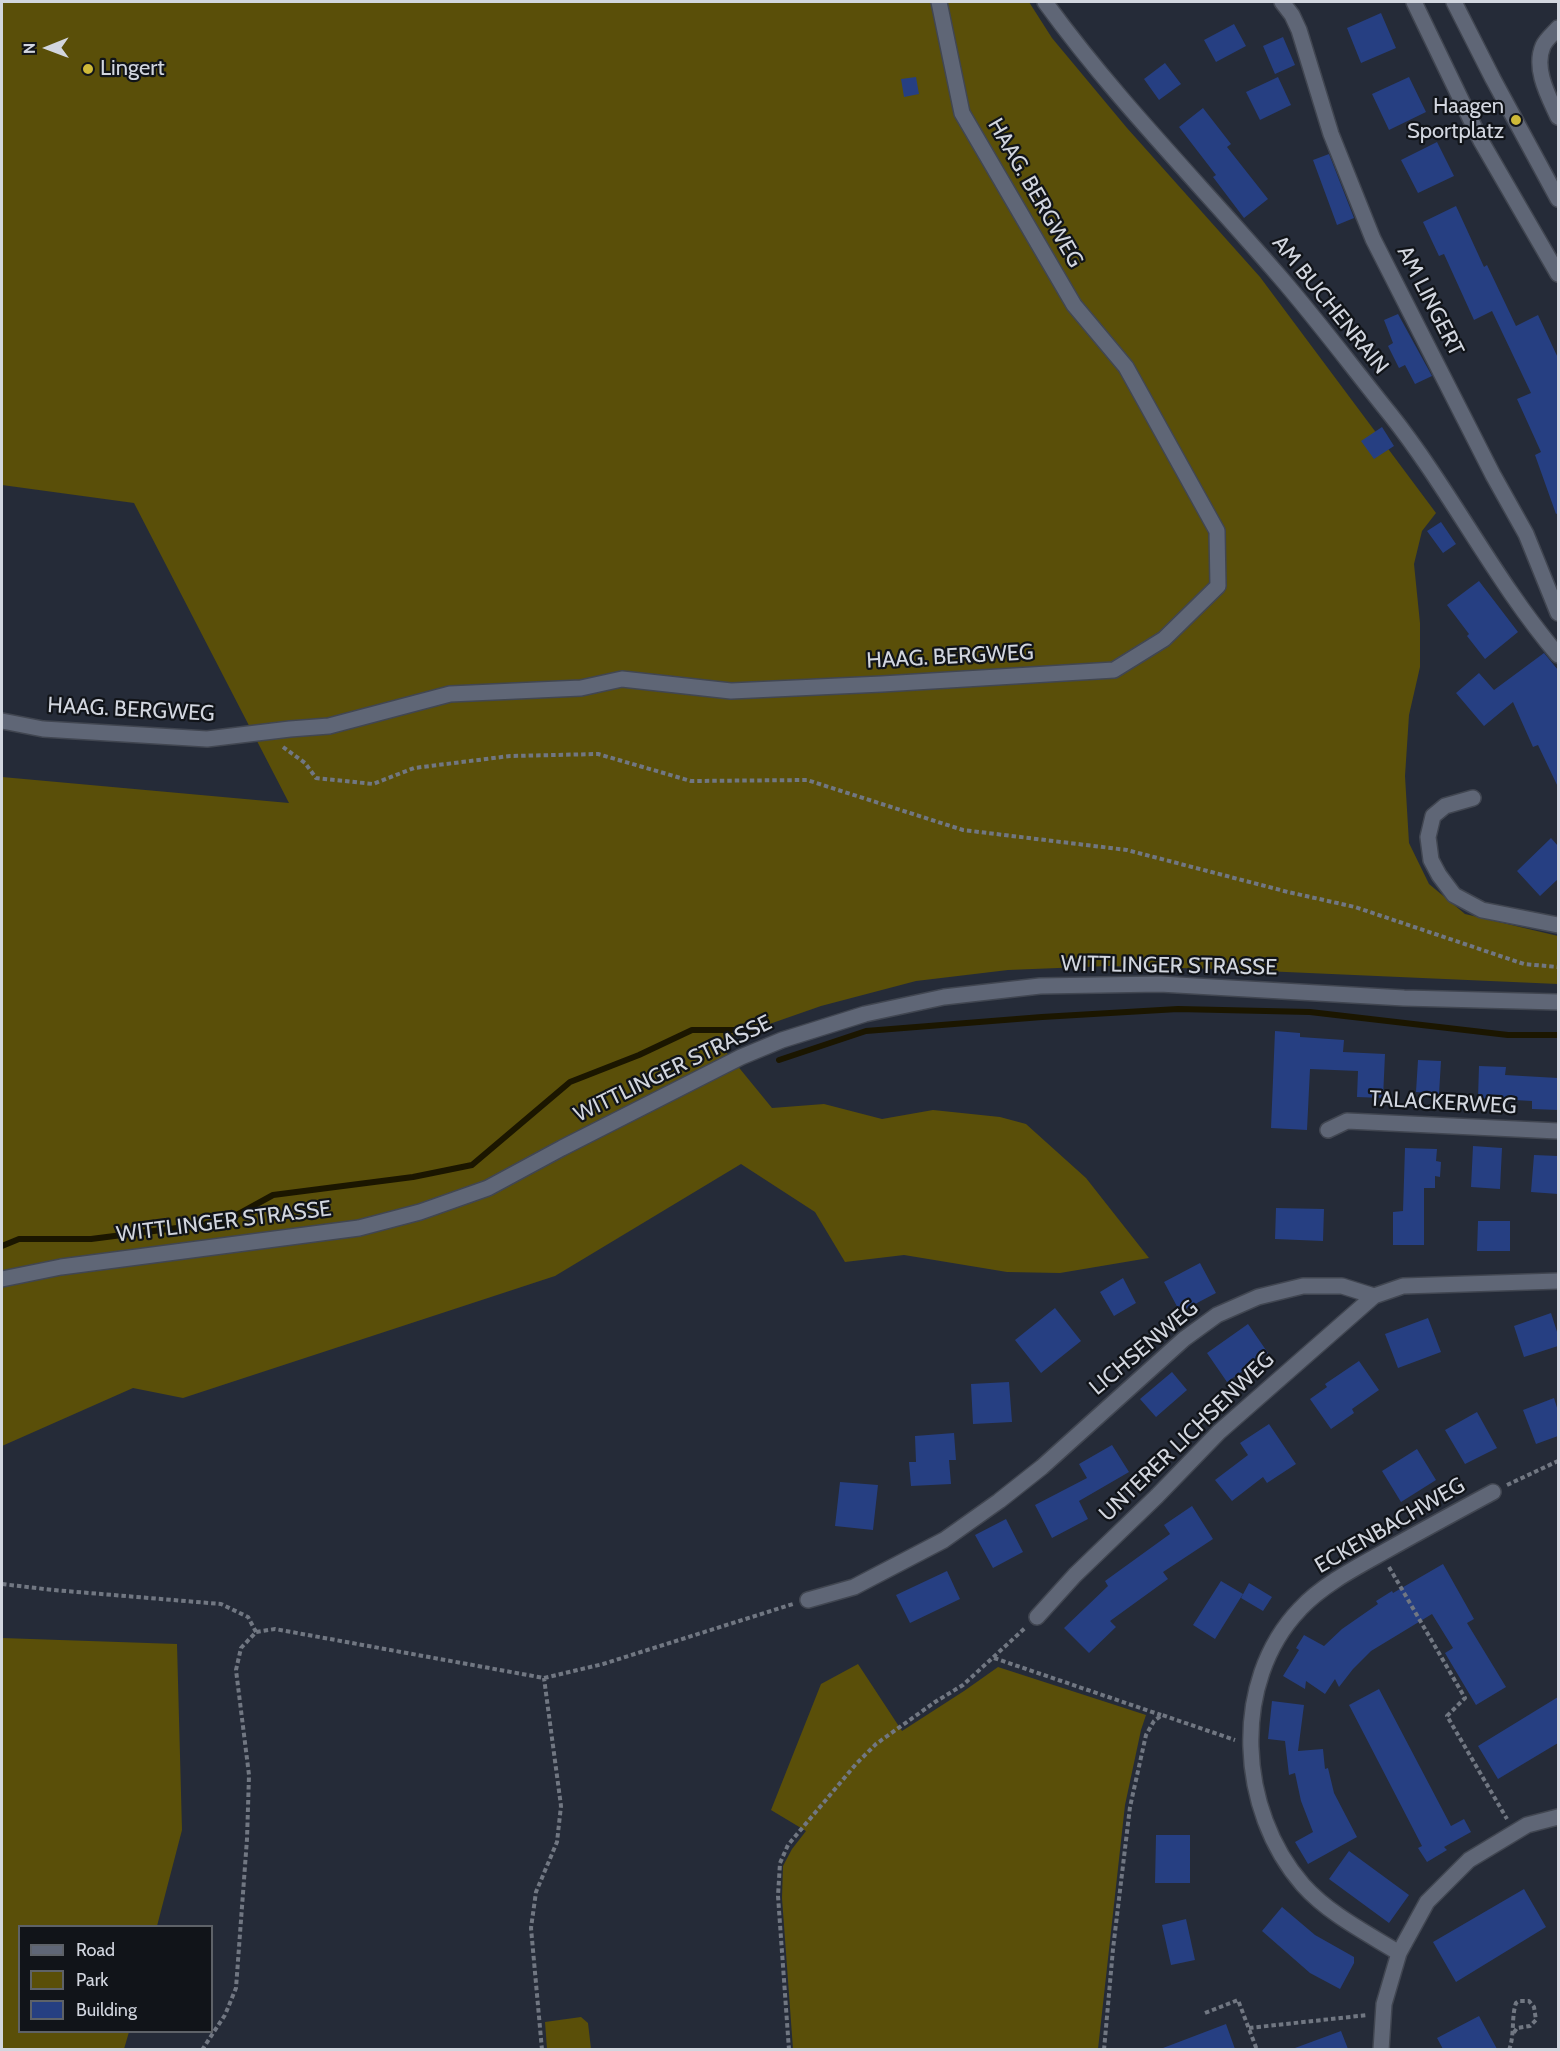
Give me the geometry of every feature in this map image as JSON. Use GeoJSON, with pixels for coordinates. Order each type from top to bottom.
{"type":"FeatureCollection","features":[{"type":"Feature","properties":{"kind":"street","name":"HAAG. BERGWEG"},"geometry":{"type":"LineString","coordinates":[[2,721],[43,729],[207,739],[328,726],[450,694],[581,688],[622,679],[732,691],[1114,670],[1164,639],[1218,586],[1217,531],[1126,367],[1074,305],[962,113],[939,2]]}},
{"type":"Feature","properties":{"kind":"street","name":"AM BUCHENRAIN"},"geometry":{"type":"LineString","coordinates":[[1045,2],[1112,90],[1281,278],[1395,420],[1536,629],[1558,655]]}},
{"type":"Feature","properties":{"kind":"street","name":"AM LINGERT"},"geometry":{"type":"LineString","coordinates":[[1282,2],[1292,8],[1331,134],[1373,239],[1493,476],[1526,534],[1558,613]]}},
{"type":"Feature","properties":{"kind":"street"},"geometry":{"type":"LineString","coordinates":[[1414,2],[1481,141],[1558,274]]}},
{"type":"Feature","properties":{"kind":"street"},"geometry":{"type":"LineString","coordinates":[[1454,2],[1558,199]]}},
{"type":"Feature","properties":{"kind":"street"},"geometry":{"type":"LineString","coordinates":[[1558,28],[1543,46],[1540,65],[1544,87],[1558,117]]}},
{"type":"Feature","properties":{"kind":"street"},"geometry":{"type":"LineString","coordinates":[[1473,798],[1445,806],[1433,816],[1428,837],[1431,861],[1439,876],[1454,895],[1482,910],[1558,926]]}},
{"type":"Feature","properties":{"kind":"street","name":"WITTLINGER STRASSE"},"geometry":{"type":"LineString","coordinates":[[2,1279],[61,1267],[359,1228],[420,1212],[488,1188],[741,1057],[782,1040],[865,1014],[944,997],[1040,986],[1160,984],[1404,998],[1558,1002]]}},
{"type":"Feature","properties":{"kind":"street","name":"TALACKERWEG"},"geometry":{"type":"LineString","coordinates":[[1328,1130],[1347,1121],[1558,1131]]}},
{"type":"Feature","properties":{"kind":"street"},"geometry":{"type":"LineString","coordinates":[[1374,1296],[1403,1286],[1558,1281]]}},
{"type":"Feature","properties":{"kind":"street","name":"LICHSENWEG"},"geometry":{"type":"LineString","coordinates":[[808,1600],[854,1587],[944,1540],[1042,1467],[1185,1339],[1217,1316],[1258,1297],[1303,1286],[1342,1286],[1374,1296]]}},
{"type":"Feature","properties":{"kind":"street","name":"UNTERER LICHSENWEG"},"geometry":{"type":"LineString","coordinates":[[1037,1617],[1075,1575],[1219,1432],[1374,1296]]}},
{"type":"Feature","properties":{"kind":"street","name":"ECKENBACHWEG"},"geometry":{"type":"LineString","coordinates":[[1399,1953],[1327,1908],[1302,1884],[1281,1854],[1266,1822],[1255,1783],[1250,1744],[1253,1706],[1262,1671],[1278,1637],[1300,1608],[1344,1575],[1493,1492]]}},
{"type":"Feature","properties":{"kind":"street"},"geometry":{"type":"LineString","coordinates":[[1381,2049],[1384,2004],[1399,1953],[1427,1902],[1469,1860],[1527,1825],[1558,1816]]}},
{"type":"Feature","properties":{"kind":"path"},"geometry":{"type":"LineString","coordinates":[[260,732],[305,763],[316,778],[373,784],[414,768],[510,756],[598,754],[691,781],[807,780],[963,830],[1127,850],[1355,907],[1524,964],[1558,967]]}},
{"type":"Feature","properties":{"kind":"path"},"geometry":{"type":"LineString","coordinates":[[1493,1492],[1558,1461]]}},
{"type":"Feature","properties":{"kind":"path"},"geometry":{"type":"LineString","coordinates":[[1381,1554],[1465,1698],[1447,1716],[1514,1832]]}},
{"type":"Feature","properties":{"kind":"path"},"geometry":{"type":"LineString","coordinates":[[2,1584],[221,1604],[248,1617],[256,1632]]}},
{"type":"Feature","properties":{"kind":"path"},"geometry":{"type":"LineString","coordinates":[[213,2033],[225,2015],[236,1988],[248,1839],[249,1775],[237,1670],[241,1648],[256,1632],[275,1629],[544,1678],[603,1664],[808,1600]]}},
{"type":"Feature","properties":{"kind":"path"},"geometry":{"type":"LineString","coordinates":[[789,2049],[778,1896],[780,1863],[788,1845],[856,1764],[876,1744],[963,1685],[1037,1617]]}},
{"type":"Feature","properties":{"kind":"path"},"geometry":{"type":"LineString","coordinates":[[994,1658],[1250,1744]]}},
{"type":"Feature","properties":{"kind":"path"},"geometry":{"type":"LineString","coordinates":[[542,2049],[531,1928],[536,1892],[557,1842],[561,1806],[544,1678]]}},
{"type":"Feature","properties":{"kind":"path"},"geometry":{"type":"LineString","coordinates":[[1104,2049],[1130,1807],[1146,1735],[1154,1721],[1162,1715]]}},
{"type":"Feature","properties":{"kind":"path"},"geometry":{"type":"LineString","coordinates":[[1205,2013],[1238,2000],[1257,2049]]}},
{"type":"Feature","properties":{"kind":"path"},"geometry":{"type":"LineString","coordinates":[[1509,2049],[1517,2028],[1530,2026],[1536,2020],[1534,2007],[1529,2001],[1516,2003],[1514,2034]]}},
{"type":"Feature","properties":{"kind":"path"},"geometry":{"type":"LineString","coordinates":[[1249,2028],[1384,2014]]}},
{"type":"Feature","properties":{"kind":"path"},"geometry":{"type":"LineString","coordinates":[[202,2049],[213,2033]]}},
{"type":"Feature","properties":{"kind":"green space"},"geometry":{"type":"Polygon","coordinates":[[[2,2],[1029,2],[1052,38],[1127,128],[1260,277],[1436,513],[1422,531],[1414,564],[1420,623],[1420,667],[1409,715],[1405,776],[1409,843],[1429,884],[1465,914],[1558,936],[1558,984],[1108,966],[1008,970],[916,981],[821,1006],[718,1042],[772,1108],[824,1104],[882,1119],[933,1110],[1000,1117],[1026,1124],[1086,1178],[1149,1258],[1060,1273],[1007,1272],[904,1255],[845,1262],[815,1212],[741,1164],[555,1276],[183,1398],[133,1388],[2,1446],[2,777],[289,803],[134,503],[2,485],[2,2]]]}},
{"type":"Feature","properties":{"kind":"green space"},"geometry":{"type":"Polygon","coordinates":[[[2,1638],[177,1644],[182,1830],[157,1925],[18,1925],[18,2033],[129,2033],[124,2049],[2,2049],[2,1638]]]}},
{"type":"Feature","properties":{"kind":"green space"},"geometry":{"type":"Polygon","coordinates":[[[858,1664],[902,1731],[998,1667],[1146,1715],[1125,1805],[1098,2049],[793,2049],[782,1898],[783,1866],[792,1849],[806,1831],[771,1810],[821,1684],[858,1664]]]}},
{"type":"Feature","properties":{"kind":"green space"},"geometry":{"type":"Polygon","coordinates":[[[581,2017],[588,2023],[591,2049],[547,2049],[545,2022],[581,2017]]]}},
{"type":"Feature","properties":{"kind":"building"},"geometry":{"type":"Polygon","coordinates":[[[1381,13],[1396,48],[1361,63],[1347,28],[1381,13]]]}},
{"type":"Feature","properties":{"kind":"building"},"geometry":{"type":"Polygon","coordinates":[[[1234,24],[1246,46],[1216,62],[1204,40],[1234,24]]]}},
{"type":"Feature","properties":{"kind":"building"},"geometry":{"type":"Polygon","coordinates":[[[1283,37],[1295,65],[1275,74],[1263,46],[1283,37]]]}},
{"type":"Feature","properties":{"kind":"building"},"geometry":{"type":"Polygon","coordinates":[[[1165,63],[1181,84],[1159,100],[1144,79],[1165,63]]]}},
{"type":"Feature","properties":{"kind":"building"},"geometry":{"type":"Polygon","coordinates":[[[916,77],[919,94],[904,97],[901,79],[916,77]]]}},
{"type":"Feature","properties":{"kind":"building"},"geometry":{"type":"Polygon","coordinates":[[[1278,77],[1291,105],[1260,120],[1246,92],[1278,77]]]}},
{"type":"Feature","properties":{"kind":"building"},"geometry":{"type":"Polygon","coordinates":[[[1409,77],[1426,112],[1389,130],[1372,94],[1409,77]]]}},
{"type":"Feature","properties":{"kind":"building"},"geometry":{"type":"Polygon","coordinates":[[[1203,108],[1231,144],[1227,147],[1268,199],[1244,218],[1213,177],[1216,175],[1179,127],[1203,108]]]}},
{"type":"Feature","properties":{"kind":"building"},"geometry":{"type":"Polygon","coordinates":[[[1437,142],[1454,176],[1418,193],[1401,160],[1437,142]]]}},
{"type":"Feature","properties":{"kind":"building"},"geometry":{"type":"Polygon","coordinates":[[[1329,154],[1354,218],[1337,225],[1313,160],[1329,154]]]}},
{"type":"Feature","properties":{"kind":"building"},"geometry":{"type":"Polygon","coordinates":[[[1456,206],[1484,267],[1487,265],[1516,326],[1538,315],[1558,358],[1558,513],[1556,514],[1535,455],[1541,452],[1517,399],[1531,393],[1492,311],[1474,320],[1444,254],[1439,256],[1423,222],[1456,206]]]}},
{"type":"Feature","properties":{"kind":"building"},"geometry":{"type":"Polygon","coordinates":[[[1398,314],[1432,376],[1415,384],[1405,365],[1399,368],[1388,346],[1393,343],[1384,320],[1398,314]]]}},
{"type":"Feature","properties":{"kind":"building"},"geometry":{"type":"Polygon","coordinates":[[[1382,427],[1394,446],[1374,459],[1361,441],[1382,427]]]}},
{"type":"Feature","properties":{"kind":"building"},"geometry":{"type":"Polygon","coordinates":[[[1441,522],[1456,544],[1443,553],[1427,531],[1441,522]]]}},
{"type":"Feature","properties":{"kind":"building"},"geometry":{"type":"Polygon","coordinates":[[[1479,581],[1518,632],[1485,659],[1447,605],[1479,581]]]}},
{"type":"Feature","properties":{"kind":"building"},"geometry":{"type":"Polygon","coordinates":[[[1544,653],[1558,670],[1558,787],[1538,745],[1533,747],[1513,702],[1484,726],[1456,693],[1479,673],[1494,690],[1544,653]]]}},
{"type":"Feature","properties":{"kind":"building"},"geometry":{"type":"Polygon","coordinates":[[[1551,838],[1558,846],[1558,879],[1540,896],[1517,871],[1551,838]]]}},
{"type":"Feature","properties":{"kind":"building"},"geometry":{"type":"Polygon","coordinates":[[[1275,1031],[1300,1033],[1300,1037],[1344,1040],[1343,1052],[1385,1054],[1383,1098],[1357,1097],[1358,1071],[1310,1069],[1307,1130],[1271,1128],[1275,1031]]]}},
{"type":"Feature","properties":{"kind":"building"},"geometry":{"type":"Polygon","coordinates":[[[1418,1060],[1441,1061],[1439,1094],[1416,1092],[1418,1060]]]}},
{"type":"Feature","properties":{"kind":"building"},"geometry":{"type":"Polygon","coordinates":[[[1479,1066],[1506,1067],[1505,1075],[1558,1078],[1558,1110],[1532,1109],[1532,1101],[1478,1098],[1479,1066]]]}},
{"type":"Feature","properties":{"kind":"building"},"geometry":{"type":"Polygon","coordinates":[[[1473,1146],[1502,1148],[1500,1189],[1471,1187],[1473,1146]]]}},
{"type":"Feature","properties":{"kind":"building"},"geometry":{"type":"Polygon","coordinates":[[[1405,1148],[1437,1149],[1436,1161],[1441,1162],[1440,1177],[1435,1176],[1435,1188],[1424,1188],[1424,1245],[1393,1245],[1393,1212],[1403,1211],[1405,1148]]]}},
{"type":"Feature","properties":{"kind":"building"},"geometry":{"type":"Polygon","coordinates":[[[1534,1155],[1558,1156],[1558,1194],[1531,1192],[1534,1155]]]}},
{"type":"Feature","properties":{"kind":"building"},"geometry":{"type":"Polygon","coordinates":[[[1276,1208],[1324,1209],[1323,1241],[1275,1239],[1276,1208]]]}},
{"type":"Feature","properties":{"kind":"building"},"geometry":{"type":"Polygon","coordinates":[[[1478,1221],[1510,1221],[1510,1251],[1477,1251],[1478,1221]]]}},
{"type":"Feature","properties":{"kind":"building"},"geometry":{"type":"Polygon","coordinates":[[[1200,1263],[1216,1293],[1180,1312],[1164,1282],[1200,1263]]]}},
{"type":"Feature","properties":{"kind":"building"},"geometry":{"type":"Polygon","coordinates":[[[1123,1278],[1136,1303],[1114,1316],[1100,1292],[1123,1278]]]}},
{"type":"Feature","properties":{"kind":"building"},"geometry":{"type":"Polygon","coordinates":[[[1055,1308],[1081,1341],[1041,1373],[1015,1340],[1055,1308]]]}},
{"type":"Feature","properties":{"kind":"building"},"geometry":{"type":"Polygon","coordinates":[[[1551,1313],[1558,1335],[1558,1346],[1524,1357],[1514,1326],[1551,1313]]]}},
{"type":"Feature","properties":{"kind":"building"},"geometry":{"type":"Polygon","coordinates":[[[1428,1318],[1441,1352],[1398,1368],[1385,1334],[1428,1318]]]}},
{"type":"Feature","properties":{"kind":"building"},"geometry":{"type":"Polygon","coordinates":[[[1248,1324],[1268,1353],[1227,1382],[1207,1353],[1248,1324]]]}},
{"type":"Feature","properties":{"kind":"building"},"geometry":{"type":"Polygon","coordinates":[[[1359,1361],[1379,1390],[1352,1409],[1354,1413],[1331,1429],[1310,1399],[1327,1387],[1325,1384],[1359,1361]]]}},
{"type":"Feature","properties":{"kind":"building"},"geometry":{"type":"Polygon","coordinates":[[[1172,1372],[1187,1390],[1156,1417],[1140,1399],[1172,1372]]]}},
{"type":"Feature","properties":{"kind":"building"},"geometry":{"type":"Polygon","coordinates":[[[1009,1382],[1012,1422],[973,1424],[971,1384],[1009,1382]]]}},
{"type":"Feature","properties":{"kind":"building"},"geometry":{"type":"Polygon","coordinates":[[[1554,1398],[1558,1411],[1558,1436],[1536,1444],[1523,1410],[1554,1398]]]}},
{"type":"Feature","properties":{"kind":"building"},"geometry":{"type":"Polygon","coordinates":[[[1477,1412],[1497,1448],[1465,1464],[1445,1430],[1477,1412]]]}},
{"type":"Feature","properties":{"kind":"building"},"geometry":{"type":"Polygon","coordinates":[[[1269,1424],[1296,1464],[1267,1483],[1263,1477],[1232,1501],[1215,1480],[1248,1455],[1240,1443],[1269,1424]]]}},
{"type":"Feature","properties":{"kind":"building"},"geometry":{"type":"Polygon","coordinates":[[[954,1433],[956,1460],[949,1460],[951,1484],[911,1486],[909,1462],[916,1462],[915,1436],[954,1433]]]}},
{"type":"Feature","properties":{"kind":"building"},"geometry":{"type":"Polygon","coordinates":[[[1112,1445],[1129,1472],[1079,1501],[1088,1519],[1052,1538],[1035,1505],[1087,1478],[1079,1464],[1112,1445]]]}},
{"type":"Feature","properties":{"kind":"building"},"geometry":{"type":"Polygon","coordinates":[[[1417,1449],[1436,1480],[1401,1502],[1382,1471],[1417,1449]]]}},
{"type":"Feature","properties":{"kind":"building"},"geometry":{"type":"Polygon","coordinates":[[[840,1482],[878,1485],[873,1530],[835,1526],[840,1482]]]}},
{"type":"Feature","properties":{"kind":"building"},"geometry":{"type":"Polygon","coordinates":[[[1192,1506],[1213,1539],[1163,1572],[1168,1579],[1110,1621],[1116,1627],[1089,1653],[1064,1628],[1108,1586],[1105,1581],[1170,1534],[1164,1525],[1192,1506]]]}},
{"type":"Feature","properties":{"kind":"building"},"geometry":{"type":"Polygon","coordinates":[[[1006,1519],[1023,1552],[993,1568],[975,1535],[1006,1519]]]}},
{"type":"Feature","properties":{"kind":"building"},"geometry":{"type":"Polygon","coordinates":[[[1443,1564],[1474,1619],[1467,1623],[1506,1687],[1476,1705],[1445,1653],[1453,1648],[1432,1614],[1371,1651],[1339,1687],[1335,1679],[1325,1694],[1306,1681],[1305,1689],[1283,1676],[1299,1650],[1296,1648],[1304,1635],[1324,1646],[1342,1629],[1378,1604],[1376,1601],[1443,1564]]]}},
{"type":"Feature","properties":{"kind":"building"},"geometry":{"type":"Polygon","coordinates":[[[947,1571],[960,1599],[910,1623],[896,1595],[947,1571]]]}},
{"type":"Feature","properties":{"kind":"building"},"geometry":{"type":"Polygon","coordinates":[[[1221,1581],[1243,1594],[1215,1639],[1193,1625],[1221,1581]]]}},
{"type":"Feature","properties":{"kind":"building"},"geometry":{"type":"Polygon","coordinates":[[[1249,1583],[1272,1597],[1263,1611],[1241,1598],[1249,1583]]]}},
{"type":"Feature","properties":{"kind":"building"},"geometry":{"type":"Polygon","coordinates":[[[1379,1689],[1451,1826],[1464,1819],[1471,1832],[1444,1847],[1447,1850],[1427,1862],[1418,1848],[1422,1846],[1349,1705],[1379,1689]]]}},
{"type":"Feature","properties":{"kind":"building"},"geometry":{"type":"Polygon","coordinates":[[[1558,1697],[1558,1743],[1498,1779],[1478,1746],[1558,1697]]]}},
{"type":"Feature","properties":{"kind":"building"},"geometry":{"type":"Polygon","coordinates":[[[1272,1701],[1304,1705],[1298,1751],[1323,1749],[1325,1769],[1328,1768],[1334,1793],[1357,1837],[1308,1864],[1295,1842],[1313,1832],[1301,1801],[1295,1773],[1289,1775],[1285,1741],[1268,1739],[1272,1701]]]}},
{"type":"Feature","properties":{"kind":"building"},"geometry":{"type":"Polygon","coordinates":[[[1156,1835],[1190,1835],[1190,1883],[1155,1883],[1156,1835]]]}},
{"type":"Feature","properties":{"kind":"building"},"geometry":{"type":"Polygon","coordinates":[[[1349,1851],[1409,1895],[1389,1923],[1329,1879],[1349,1851]]]}},
{"type":"Feature","properties":{"kind":"building"},"geometry":{"type":"Polygon","coordinates":[[[1524,1889],[1546,1927],[1456,1982],[1433,1942],[1524,1889]]]}},
{"type":"Feature","properties":{"kind":"building"},"geometry":{"type":"Polygon","coordinates":[[[1282,1907],[1315,1935],[1354,1957],[1354,1963],[1340,1989],[1310,1973],[1262,1931],[1282,1907]]]}},
{"type":"Feature","properties":{"kind":"building"},"geometry":{"type":"Polygon","coordinates":[[[1186,1919],[1195,1960],[1171,1965],[1162,1925],[1186,1919]]]}},
{"type":"Feature","properties":{"kind":"building"},"geometry":{"type":"Polygon","coordinates":[[[1479,2016],[1497,2049],[1443,2049],[1437,2038],[1479,2016]]]}},
{"type":"Feature","properties":{"kind":"building"},"geometry":{"type":"Polygon","coordinates":[[[1226,2024],[1235,2049],[1163,2048],[1226,2024]]]}},
{"type":"Feature","properties":{"kind":"building"},"geometry":{"type":"Polygon","coordinates":[[[1341,2031],[1348,2049],[1295,2048],[1341,2031]]]}},
{"type":"Feature","properties":{"kind":"waterway"},"geometry":{"type":"LineString","coordinates":[[779,1060],[866,1031],[1178,1009],[1310,1012],[1508,1035],[1558,1035]]}},
{"type":"Feature","properties":{"kind":"waterway"},"geometry":{"type":"LineString","coordinates":[[2,1246],[19,1239],[91,1239],[224,1222],[273,1195],[413,1177],[472,1165],[570,1082],[639,1055],[692,1030],[756,1030]]}},
{"type":"Feature","properties":{"kind":"place","name":"Lingert"},"geometry":{"type":"Point","coordinates":[88,69]}},
{"type":"Feature","properties":{"kind":"place","name":"Haagen Sportplatz"},"geometry":{"type":"Point","coordinates":[1516,120]}}]}
